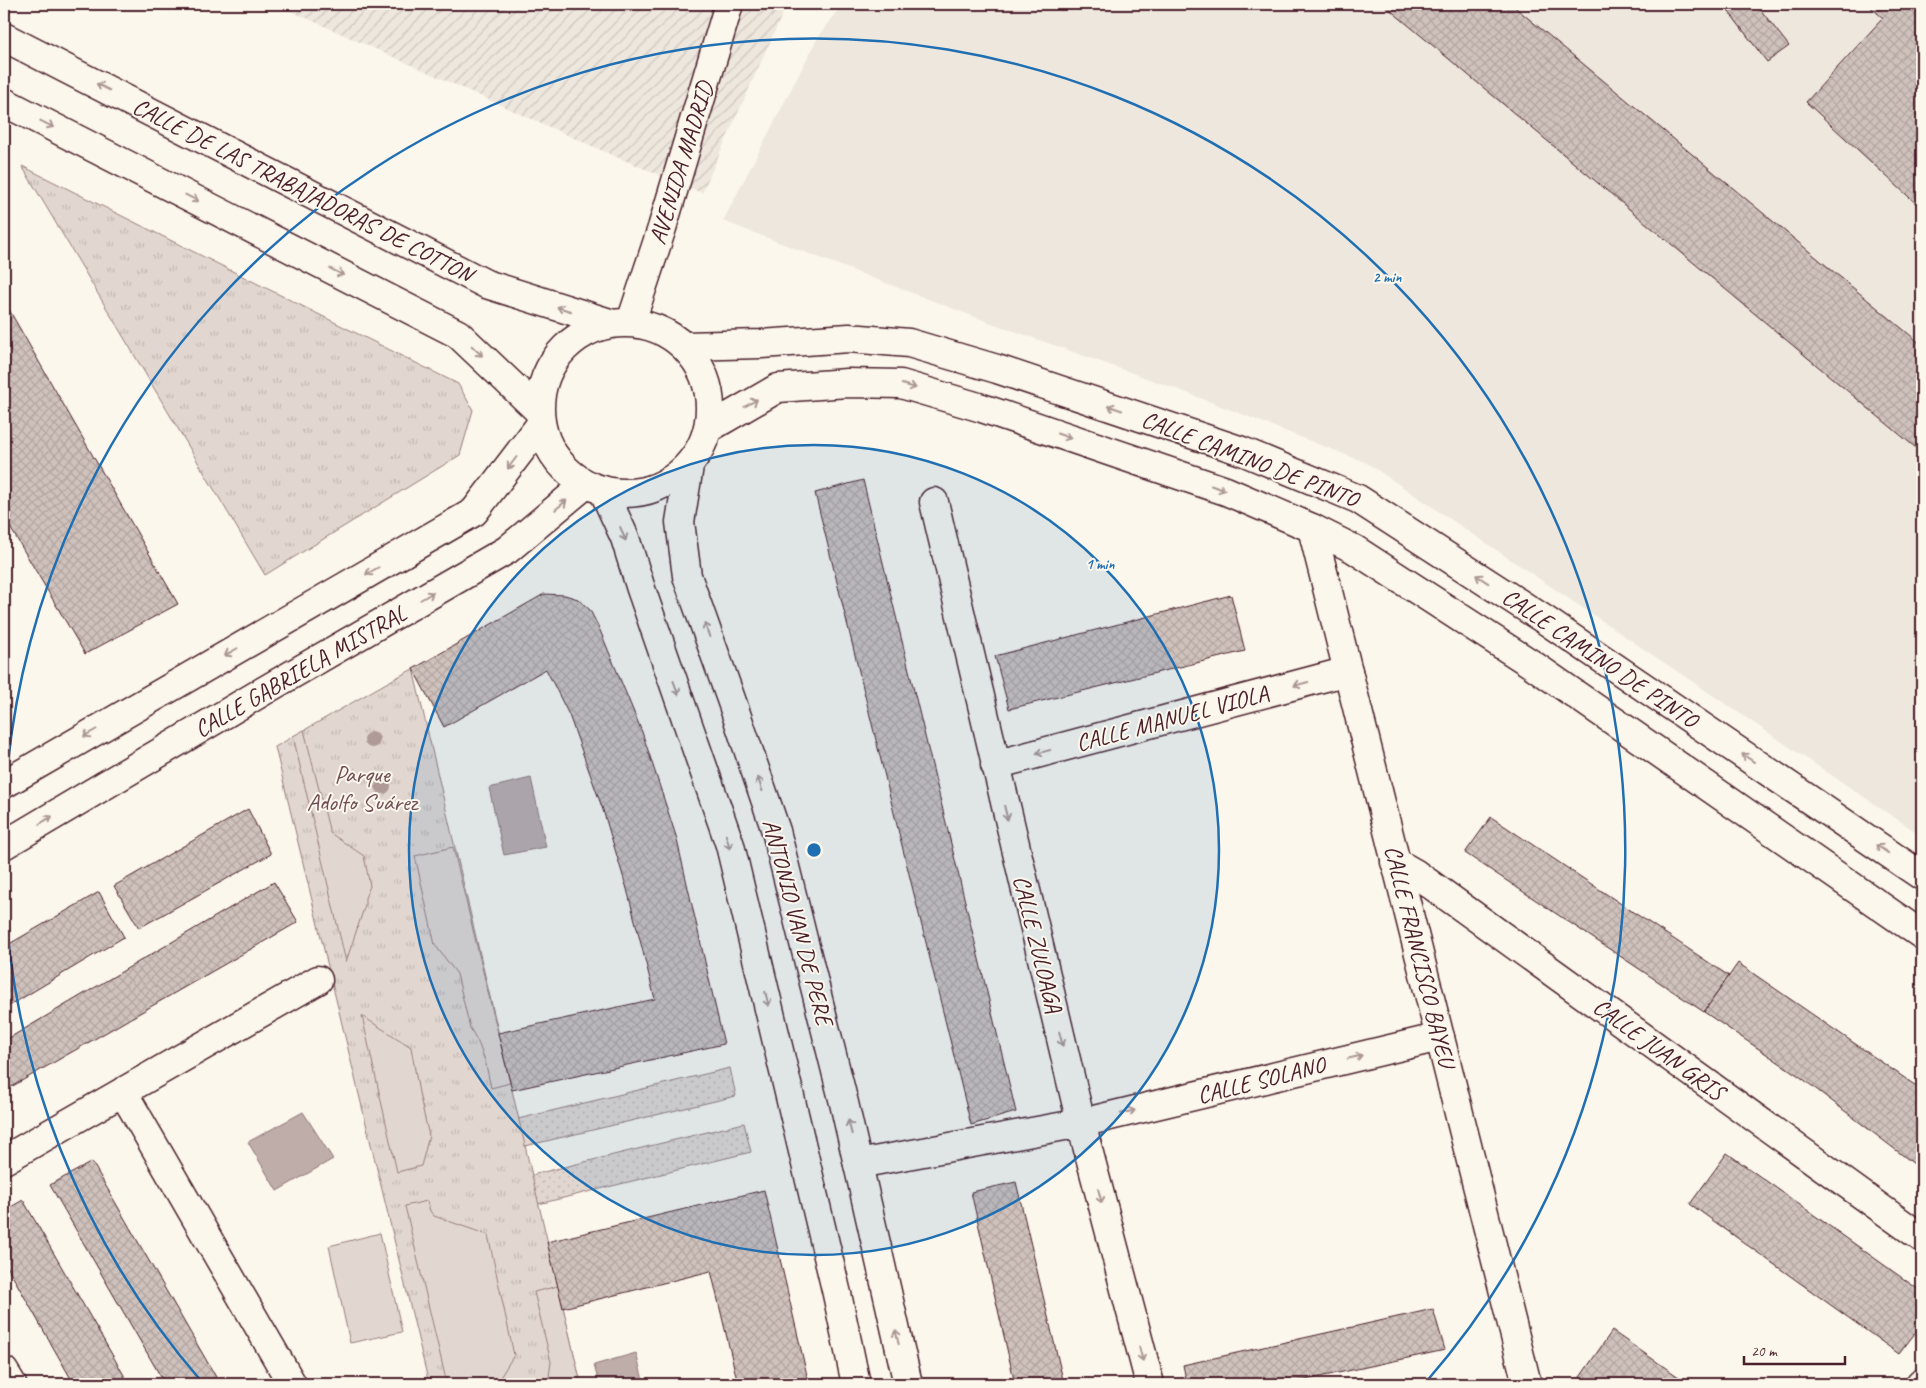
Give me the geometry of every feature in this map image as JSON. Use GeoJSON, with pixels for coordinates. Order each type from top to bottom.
{"type":"FeatureCollection","features":[{"type":"Feature","properties":{"kind":"street","name":"AVENIDA MADRID"},"geometry":{"type":"LineString","coordinates":[[621,323],[662,228],[729,4]]}},
{"type":"Feature","properties":{"kind":"street","name":"CALLE DE LAS TRABAJADORAS DE COTTON"},"geometry":{"type":"LineString","coordinates":[[4,37],[486,284],[621,323]]}},
{"type":"Feature","properties":{"kind":"street"},"geometry":{"type":"LineString","coordinates":[[4,102],[458,334],[540,417]]}},
{"type":"Feature","properties":{"kind":"street"},"geometry":{"type":"LineString","coordinates":[[621,323],[651,326],[669,334],[685,346],[699,363],[708,384],[711,406],[709,428],[701,448],[689,466],[668,482],[643,492],[616,493],[595,487],[570,474],[554,456],[544,434],[540,417],[542,387],[552,364],[567,345],[587,331],[621,323]]}},
{"type":"Feature","properties":{"kind":"street","name":"CALLE CAMINO DE PINTO"},"geometry":{"type":"LineString","coordinates":[[685,346],[761,344],[850,338],[908,343],[997,369],[1233,448],[1358,498],[1545,620],[1922,876]]}},
{"type":"Feature","properties":{"kind":"street","name":"CALLE CAMINO DE PINTO"},"geometry":{"type":"LineString","coordinates":[[709,428],[778,388],[847,382],[901,384],[982,408],[1226,491],[1312,528],[1354,549],[1533,665],[1922,935]]}},
{"type":"Feature","properties":{"kind":"street"},"geometry":{"type":"LineString","coordinates":[[4,784],[474,512],[540,417]]}},
{"type":"Feature","properties":{"kind":"street","name":"ANTONIO VAN DE PERE"},"geometry":{"type":"LineString","coordinates":[[689,466],[680,522],[687,576],[776,831],[858,1164],[908,1384]]}},
{"type":"Feature","properties":{"kind":"street","name":"CALLE GABRIELA MISTRAL"},"geometry":{"type":"LineString","coordinates":[[4,845],[267,689],[507,550],[595,487]]}},
{"type":"Feature","properties":{"kind":"street","name":"ANTONIO VAN DE PERE"},"geometry":{"type":"LineString","coordinates":[[595,487],[625,538],[730,845],[835,1284],[856,1384]]}},
{"type":"Feature","properties":{"kind":"street","name":"CALLE ZULOAGA"},"geometry":{"type":"LineString","coordinates":[[934,502],[1081,1123],[1150,1384]]}},
{"type":"Feature","properties":{"kind":"street","name":"CALLE FRANCISCO BAYEU"},"geometry":{"type":"LineString","coordinates":[[1312,528],[1440,1037],[1530,1380]]}},
{"type":"Feature","properties":{"kind":"street","name":"CALLE MANUEL VIOLA"},"geometry":{"type":"LineString","coordinates":[[995,765],[1348,671]]}},
{"type":"Feature","properties":{"kind":"street","name":"CALLE JUAN GRIS"},"geometry":{"type":"LineString","coordinates":[[1396,862],[1416,874],[1922,1238]]}},
{"type":"Feature","properties":{"kind":"street"},"geometry":{"type":"LineString","coordinates":[[4,1160],[318,980]]}},
{"type":"Feature","properties":{"kind":"street","name":"CALLE SOLANO"},"geometry":{"type":"LineString","coordinates":[[858,1164],[1081,1123],[1440,1037]]}},
{"type":"Feature","properties":{"kind":"street"},"geometry":{"type":"LineString","coordinates":[[123,1092],[292,1384]]}},
{"type":"Feature","properties":{"kind":"street"},"geometry":{"type":"LineString","coordinates":[[4,1371],[12,1384]]}},
{"type":"Feature","properties":{"kind":"shaded area"},"geometry":{"type":"Polygon","coordinates":[[[275,4],[787,4],[702,193],[614,156],[275,4]]]}},
{"type":"Feature","properties":{"kind":"shaded area"},"geometry":{"type":"Polygon","coordinates":[[[842,4],[1922,4],[1922,836],[1367,463],[1177,389],[975,317],[723,221],[816,41],[842,4]]]}},
{"type":"Feature","properties":{"kind":"shaded area"},"geometry":{"type":"Polygon","coordinates":[[[531,778],[546,847],[504,855],[489,788],[531,778]]]}},
{"type":"Feature","properties":{"kind":"shaded area"},"geometry":{"type":"Polygon","coordinates":[[[303,1112],[333,1159],[277,1191],[248,1142],[303,1112]]]}},
{"type":"Feature","properties":{"kind":"shaded area"},"geometry":{"type":"Polygon","coordinates":[[[636,1353],[644,1384],[599,1384],[594,1365],[636,1353]]]}},
{"type":"Feature","properties":{"kind":"green space"},"geometry":{"type":"Polygon","coordinates":[[[22,166],[458,384],[473,410],[460,455],[265,575],[22,166]]]}},
{"type":"Feature","properties":{"kind":"green space","name":"Parque Adolfo Suárez"},"geometry":{"type":"Polygon","coordinates":[[[413,669],[581,1384],[429,1384],[275,747],[413,669]]]}},
{"type":"Feature","properties":{"kind":"green space"},"geometry":{"type":"Polygon","coordinates":[[[304,730],[330,833],[364,856],[370,886],[346,962],[293,736],[304,730]]]}},
{"type":"Feature","properties":{"kind":"green space"},"geometry":{"type":"Polygon","coordinates":[[[453,847],[510,1083],[491,1088],[485,1060],[470,1028],[457,974],[435,945],[415,856],[453,847]]]}},
{"type":"Feature","properties":{"kind":"green space"},"geometry":{"type":"Polygon","coordinates":[[[362,1016],[411,1047],[429,1136],[421,1166],[397,1172],[362,1016]]]}},
{"type":"Feature","properties":{"kind":"green space"},"geometry":{"type":"Polygon","coordinates":[[[730,1068],[736,1096],[500,1152],[493,1125],[730,1068]]]}},
{"type":"Feature","properties":{"kind":"green space"},"geometry":{"type":"Polygon","coordinates":[[[744,1123],[751,1152],[514,1210],[507,1181],[744,1123]]]}},
{"type":"Feature","properties":{"kind":"green space"},"geometry":{"type":"Polygon","coordinates":[[[427,1201],[430,1211],[434,1216],[488,1235],[514,1355],[496,1384],[447,1384],[405,1206],[427,1201]]]}},
{"type":"Feature","properties":{"kind":"green space"},"geometry":{"type":"Polygon","coordinates":[[[380,1233],[402,1332],[350,1343],[329,1246],[380,1233]]]}},
{"type":"Feature","properties":{"kind":"green space"},"geometry":{"type":"Polygon","coordinates":[[[558,1286],[581,1384],[548,1384],[551,1362],[534,1292],[558,1286]]]}},
{"type":"Feature","properties":{"kind":"building"},"geometry":{"type":"Polygon","coordinates":[[[1383,4],[1511,4],[1922,345],[1922,453],[1383,4]]]}},
{"type":"Feature","properties":{"kind":"building"},"geometry":{"type":"Polygon","coordinates":[[[1723,4],[1756,4],[1789,46],[1767,62],[1723,4]]]}},
{"type":"Feature","properties":{"kind":"building"},"geometry":{"type":"Polygon","coordinates":[[[1867,4],[1922,4],[1922,209],[1806,102],[1883,18],[1867,4]]]}},
{"type":"Feature","properties":{"kind":"building"},"geometry":{"type":"Polygon","coordinates":[[[4,301],[178,604],[85,654],[4,517],[4,301]]]}},
{"type":"Feature","properties":{"kind":"building"},"geometry":{"type":"Polygon","coordinates":[[[863,480],[1016,1112],[971,1125],[815,493],[863,480]]]}},
{"type":"Feature","properties":{"kind":"building"},"geometry":{"type":"Polygon","coordinates":[[[544,594],[565,595],[578,599],[590,610],[642,732],[676,836],[724,1044],[512,1090],[498,1033],[655,999],[627,889],[603,810],[569,715],[546,669],[444,727],[413,669],[544,594]]]}},
{"type":"Feature","properties":{"kind":"building"},"geometry":{"type":"Polygon","coordinates":[[[1231,595],[1245,651],[1009,709],[995,656],[1231,595]]]}},
{"type":"Feature","properties":{"kind":"building"},"geometry":{"type":"Polygon","coordinates":[[[248,809],[271,854],[139,928],[114,886],[248,809]]]}},
{"type":"Feature","properties":{"kind":"building"},"geometry":{"type":"Polygon","coordinates":[[[1491,817],[1729,976],[1704,1012],[1465,853],[1491,817]]]}},
{"type":"Feature","properties":{"kind":"building"},"geometry":{"type":"Polygon","coordinates":[[[274,882],[298,922],[4,1091],[4,1041],[274,882]]]}},
{"type":"Feature","properties":{"kind":"building"},"geometry":{"type":"Polygon","coordinates":[[[99,892],[124,937],[4,1009],[4,947],[99,892]]]}},
{"type":"Feature","properties":{"kind":"building"},"geometry":{"type":"Polygon","coordinates":[[[1738,963],[1922,1090],[1922,1170],[1799,1076],[1704,1012],[1738,963]]]}},
{"type":"Feature","properties":{"kind":"building"},"geometry":{"type":"Polygon","coordinates":[[[1727,1153],[1922,1292],[1922,1324],[1899,1354],[1690,1204],[1727,1153]]]}},
{"type":"Feature","properties":{"kind":"building"},"geometry":{"type":"Polygon","coordinates":[[[92,1162],[220,1384],[165,1384],[50,1185],[92,1162]]]}},
{"type":"Feature","properties":{"kind":"building"},"geometry":{"type":"Polygon","coordinates":[[[1016,1182],[1064,1384],[1015,1384],[971,1192],[1016,1182]]]}},
{"type":"Feature","properties":{"kind":"building"},"geometry":{"type":"Polygon","coordinates":[[[764,1190],[809,1384],[738,1384],[711,1271],[563,1308],[547,1242],[764,1190]]]}},
{"type":"Feature","properties":{"kind":"building"},"geometry":{"type":"Polygon","coordinates":[[[23,1200],[129,1384],[74,1384],[4,1261],[4,1211],[23,1200]]]}},
{"type":"Feature","properties":{"kind":"building"},"geometry":{"type":"Polygon","coordinates":[[[1433,1309],[1445,1350],[1287,1384],[1187,1384],[1183,1365],[1433,1309]]]}},
{"type":"Feature","properties":{"kind":"building"},"geometry":{"type":"Polygon","coordinates":[[[1612,1331],[1689,1384],[1577,1384],[1612,1331]]]}}]}
